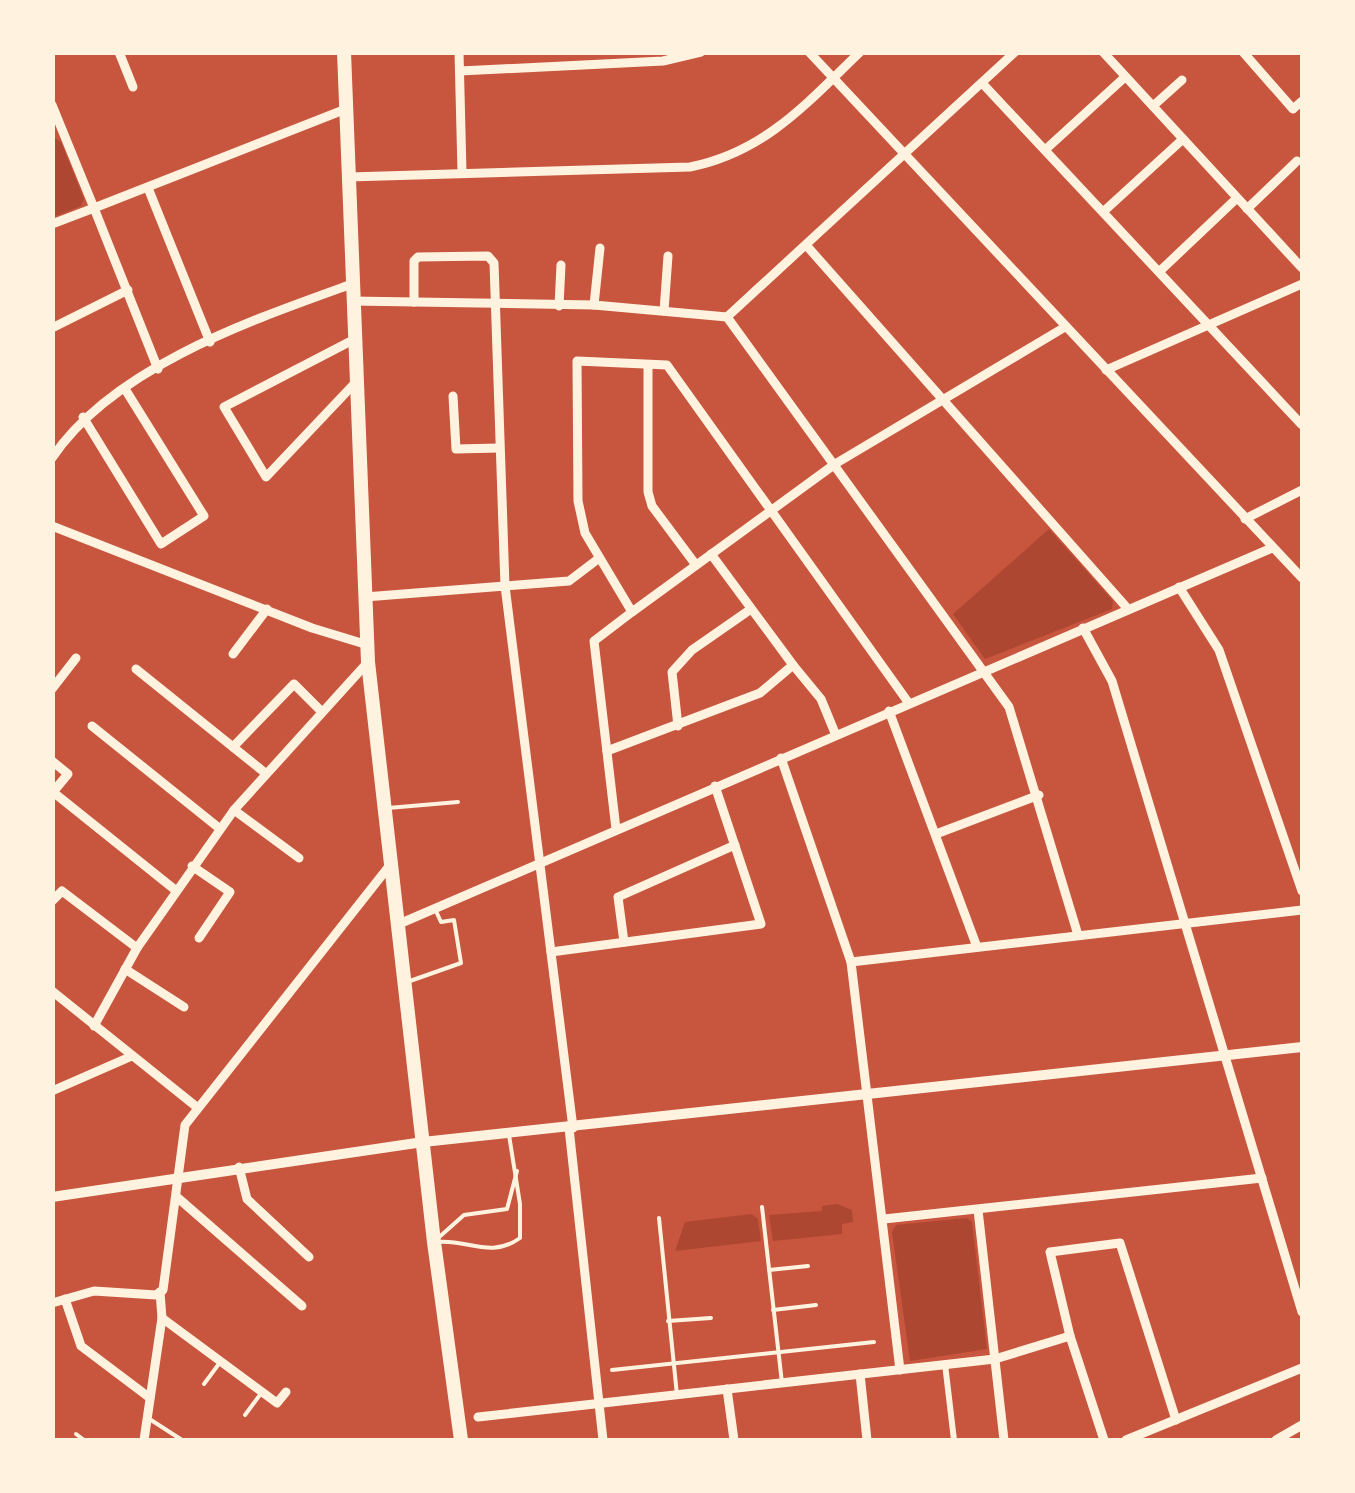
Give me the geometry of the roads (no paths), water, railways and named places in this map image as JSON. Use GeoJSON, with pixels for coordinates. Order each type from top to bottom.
{"type":"FeatureCollection","features":[{"type":"Feature","properties":{"kind":"highway"},"geometry":{"type":"LineString","coordinates":[[344,52],[368,662],[434,1242],[461,1440]]}},
{"type":"Feature","properties":{"kind":"street"},"geometry":{"type":"LineString","coordinates":[[119,52],[133,87]]}},
{"type":"Feature","properties":{"kind":"street"},"geometry":{"type":"LineString","coordinates":[[459,52],[462,172]]}},
{"type":"Feature","properties":{"kind":"street"},"geometry":{"type":"LineString","coordinates":[[460,71],[663,62],[701,52]]}},
{"type":"Feature","properties":{"kind":"street"},"geometry":{"type":"LineString","coordinates":[[809,52],[1302,578]]}},
{"type":"Feature","properties":{"kind":"street"},"geometry":{"type":"LineString","coordinates":[[349,177],[690,167],[718,162],[761,143],[860,52]]}},
{"type":"Feature","properties":{"kind":"street"},"geometry":{"type":"LineString","coordinates":[[352,301],[594,305],[727,317],[1015,52]]}},
{"type":"Feature","properties":{"kind":"street"},"geometry":{"type":"LineString","coordinates":[[1103,52],[1302,268]]}},
{"type":"Feature","properties":{"kind":"street"},"geometry":{"type":"LineString","coordinates":[[1243,52],[1293,109],[1302,101]]}},
{"type":"Feature","properties":{"kind":"street"},"geometry":{"type":"LineString","coordinates":[[1045,150],[1125,77]]}},
{"type":"Feature","properties":{"kind":"street"},"geometry":{"type":"LineString","coordinates":[[1153,106],[1182,80]]}},
{"type":"Feature","properties":{"kind":"street"},"geometry":{"type":"LineString","coordinates":[[982,83],[1302,425]]}},
{"type":"Feature","properties":{"kind":"street"},"geometry":{"type":"LineString","coordinates":[[52,104],[56,126],[94,208],[158,369]]}},
{"type":"Feature","properties":{"kind":"street"},"geometry":{"type":"LineString","coordinates":[[52,224],[346,109]]}},
{"type":"Feature","properties":{"kind":"street"},"geometry":{"type":"LineString","coordinates":[[1103,212],[1183,140]]}},
{"type":"Feature","properties":{"kind":"street"},"geometry":{"type":"LineString","coordinates":[[1247,209],[1296,161]]}},
{"type":"Feature","properties":{"kind":"street"},"geometry":{"type":"LineString","coordinates":[[148,188],[210,342]]}},
{"type":"Feature","properties":{"kind":"street"},"geometry":{"type":"LineString","coordinates":[[1160,271],[1237,198]]}},
{"type":"Feature","properties":{"kind":"street"},"geometry":{"type":"LineString","coordinates":[[806,245],[1128,609]]}},
{"type":"Feature","properties":{"kind":"street"},"geometry":{"type":"LineString","coordinates":[[594,305],[600,248]]}},
{"type":"Feature","properties":{"kind":"street"},"geometry":{"type":"LineString","coordinates":[[414,302],[414,261],[418,257],[488,256],[494,262],[505,586],[550,952],[564,1035],[603,1440]]}},
{"type":"Feature","properties":{"kind":"street"},"geometry":{"type":"LineString","coordinates":[[664,311],[668,256]]}},
{"type":"Feature","properties":{"kind":"street"},"geometry":{"type":"LineString","coordinates":[[559,306],[561,265]]}},
{"type":"Feature","properties":{"kind":"street"},"geometry":{"type":"LineString","coordinates":[[52,458],[83,417],[158,369],[267,315],[352,284]]}},
{"type":"Feature","properties":{"kind":"street"},"geometry":{"type":"LineString","coordinates":[[1106,370],[1302,284]]}},
{"type":"Feature","properties":{"kind":"street"},"geometry":{"type":"LineString","coordinates":[[52,328],[128,290]]}},
{"type":"Feature","properties":{"kind":"street"},"geometry":{"type":"LineString","coordinates":[[727,317],[986,670],[1018,727],[1078,935]]}},
{"type":"Feature","properties":{"kind":"street"},"geometry":{"type":"LineString","coordinates":[[616,828],[594,641],[835,464],[1065,327]]}},
{"type":"Feature","properties":{"kind":"street"},"geometry":{"type":"LineString","coordinates":[[353,340],[224,408],[266,477],[355,383]]}},
{"type":"Feature","properties":{"kind":"street"},"geometry":{"type":"LineString","coordinates":[[632,612],[585,533],[578,502],[578,361],[668,365],[774,508],[908,702]]}},
{"type":"Feature","properties":{"kind":"street"},"geometry":{"type":"LineString","coordinates":[[648,365],[648,492],[652,506],[696,565]]}},
{"type":"Feature","properties":{"kind":"street"},"geometry":{"type":"LineString","coordinates":[[124,389],[204,516],[145,559]]}},
{"type":"Feature","properties":{"kind":"street"},"geometry":{"type":"LineString","coordinates":[[453,396],[456,449],[499,448]]}},
{"type":"Feature","properties":{"kind":"street"},"geometry":{"type":"LineString","coordinates":[[83,417],[161,544]]}},
{"type":"Feature","properties":{"kind":"street"},"geometry":{"type":"LineString","coordinates":[[1245,519],[1302,490]]}},
{"type":"Feature","properties":{"kind":"street"},"geometry":{"type":"LineString","coordinates":[[52,526],[368,645]]}},
{"type":"Feature","properties":{"kind":"street"},"geometry":{"type":"LineString","coordinates":[[399,924],[1272,548]]}},
{"type":"Feature","properties":{"kind":"street"},"geometry":{"type":"LineString","coordinates":[[711,554],[821,699],[835,733]]}},
{"type":"Feature","properties":{"kind":"street"},"geometry":{"type":"LineString","coordinates":[[365,597],[568,581],[598,559]]}},
{"type":"Feature","properties":{"kind":"street"},"geometry":{"type":"LineString","coordinates":[[1179,588],[1219,650],[1302,891]]}},
{"type":"Feature","properties":{"kind":"street"},"geometry":{"type":"LineString","coordinates":[[678,726],[672,672],[692,650],[751,608]]}},
{"type":"Feature","properties":{"kind":"street"},"geometry":{"type":"LineString","coordinates":[[233,654],[267,609]]}},
{"type":"Feature","properties":{"kind":"street"},"geometry":{"type":"LineString","coordinates":[[1084,628],[1112,681],[1188,922],[1302,1312]]}},
{"type":"Feature","properties":{"kind":"street"},"geometry":{"type":"LineString","coordinates":[[52,689],[76,658]]}},
{"type":"Feature","properties":{"kind":"street"},"geometry":{"type":"LineString","coordinates":[[94,1026],[137,948],[218,828],[264,772],[368,662]]}},
{"type":"Feature","properties":{"kind":"street"},"geometry":{"type":"LineString","coordinates":[[607,751],[760,693],[793,666]]}},
{"type":"Feature","properties":{"kind":"street"},"geometry":{"type":"LineString","coordinates":[[136,669],[264,772]]}},
{"type":"Feature","properties":{"kind":"street"},"geometry":{"type":"LineString","coordinates":[[233,746],[294,684],[321,712]]}},
{"type":"Feature","properties":{"kind":"street"},"geometry":{"type":"LineString","coordinates":[[889,710],[976,947]]}},
{"type":"Feature","properties":{"kind":"street"},"geometry":{"type":"LineString","coordinates":[[92,726],[218,828]]}},
{"type":"Feature","properties":{"kind":"street"},"geometry":{"type":"LineString","coordinates":[[781,758],[849,964],[870,1095],[900,1370]]}},
{"type":"Feature","properties":{"kind":"street"},"geometry":{"type":"LineString","coordinates":[[52,762],[68,774],[53,792],[174,889]]}},
{"type":"Feature","properties":{"kind":"street"},"geometry":{"type":"LineString","coordinates":[[550,952],[761,924],[715,786]]}},
{"type":"Feature","properties":{"kind":"street"},"geometry":{"type":"LineString","coordinates":[[936,834],[1039,796]]}},
{"type":"Feature","properties":{"kind":"street"},"geometry":{"type":"LineString","coordinates":[[234,810],[299,858]]}},
{"type":"Feature","properties":{"kind":"street"},"geometry":{"type":"LineString","coordinates":[[624,942],[618,897],[734,845]]}},
{"type":"Feature","properties":{"kind":"street"},"geometry":{"type":"LineString","coordinates":[[144,1440],[162,1318],[160,1292],[178,1198],[185,1125],[392,863]]}},
{"type":"Feature","properties":{"kind":"street"},"geometry":{"type":"LineString","coordinates":[[192,866],[230,892],[199,938]]}},
{"type":"Feature","properties":{"kind":"street"},"geometry":{"type":"LineString","coordinates":[[52,883],[137,948]]}},
{"type":"Feature","properties":{"kind":"street"},"geometry":{"type":"LineString","coordinates":[[52,901],[62,891]]}},
{"type":"Feature","properties":{"kind":"street"},"geometry":{"type":"LineString","coordinates":[[849,964],[1302,910]]}},
{"type":"Feature","properties":{"kind":"street"},"geometry":{"type":"LineString","coordinates":[[126,969],[184,1007]]}},
{"type":"Feature","properties":{"kind":"street"},"geometry":{"type":"LineString","coordinates":[[52,991],[198,1108]]}},
{"type":"Feature","properties":{"kind":"street"},"geometry":{"type":"LineString","coordinates":[[52,1196],[423,1142],[1302,1047]]}},
{"type":"Feature","properties":{"kind":"street"},"geometry":{"type":"LineString","coordinates":[[52,1092],[132,1056]]}},
{"type":"Feature","properties":{"kind":"street"},"geometry":{"type":"LineString","coordinates":[[239,1167],[246,1199],[308,1257]]}},
{"type":"Feature","properties":{"kind":"street"},"geometry":{"type":"LineString","coordinates":[[884,1219],[1262,1178]]}},
{"type":"Feature","properties":{"kind":"street"},"geometry":{"type":"LineString","coordinates":[[178,1198],[302,1306]]}},
{"type":"Feature","properties":{"kind":"street"},"geometry":{"type":"LineString","coordinates":[[978,1210],[1004,1440]]}},
{"type":"Feature","properties":{"kind":"street"},"geometry":{"type":"LineString","coordinates":[[1104,1440],[1070,1336],[1050,1252],[1120,1244],[1176,1420]]}},
{"type":"Feature","properties":{"kind":"street"},"geometry":{"type":"LineString","coordinates":[[52,1303],[94,1291],[160,1292]]}},
{"type":"Feature","properties":{"kind":"street"},"geometry":{"type":"LineString","coordinates":[[65,1299],[82,1346],[150,1398]]}},
{"type":"Feature","properties":{"kind":"street"},"geometry":{"type":"LineString","coordinates":[[162,1318],[277,1403],[286,1392]]}},
{"type":"Feature","properties":{"kind":"street"},"geometry":{"type":"LineString","coordinates":[[478,1417],[995,1359],[1070,1336]]}},
{"type":"Feature","properties":{"kind":"street"},"geometry":{"type":"LineString","coordinates":[[945,1364],[954,1440]]}},
{"type":"Feature","properties":{"kind":"street"},"geometry":{"type":"LineString","coordinates":[[1126,1440],[1145,1437],[1176,1420],[1302,1368]]}},
{"type":"Feature","properties":{"kind":"street"},"geometry":{"type":"LineString","coordinates":[[860,1374],[867,1440]]}},
{"type":"Feature","properties":{"kind":"street"},"geometry":{"type":"LineString","coordinates":[[727,1389],[734,1440]]}},
{"type":"Feature","properties":{"kind":"street"},"geometry":{"type":"LineString","coordinates":[[1276,1440],[1302,1425]]}},
{"type":"Feature","properties":{"kind":"lane"},"geometry":{"type":"LineString","coordinates":[[386,808],[458,802]]}},
{"type":"Feature","properties":{"kind":"lane"},"geometry":{"type":"LineString","coordinates":[[405,982],[461,963],[454,920],[441,922],[435,908]]}},
{"type":"Feature","properties":{"kind":"lane"},"geometry":{"type":"LineString","coordinates":[[434,1242],[457,1240],[470,1248],[510,1245],[520,1238],[509,1132]]}},
{"type":"Feature","properties":{"kind":"lane"},"geometry":{"type":"LineString","coordinates":[[434,1242],[464,1215],[506,1208],[516,1171]]}},
{"type":"Feature","properties":{"kind":"lane"},"geometry":{"type":"LineString","coordinates":[[762,1207],[782,1383]]}},
{"type":"Feature","properties":{"kind":"lane"},"geometry":{"type":"LineString","coordinates":[[659,1218],[677,1395]]}},
{"type":"Feature","properties":{"kind":"lane"},"geometry":{"type":"LineString","coordinates":[[768,1270],[808,1266]]}},
{"type":"Feature","properties":{"kind":"lane"},"geometry":{"type":"LineString","coordinates":[[773,1310],[816,1305]]}},
{"type":"Feature","properties":{"kind":"lane"},"geometry":{"type":"LineString","coordinates":[[668,1322],[710,1318]]}},
{"type":"Feature","properties":{"kind":"lane"},"geometry":{"type":"LineString","coordinates":[[612,1370],[874,1342]]}},
{"type":"Feature","properties":{"kind":"lane"},"geometry":{"type":"LineString","coordinates":[[204,1384],[221,1362]]}},
{"type":"Feature","properties":{"kind":"lane"},"geometry":{"type":"LineString","coordinates":[[245,1415],[262,1392]]}},
{"type":"Feature","properties":{"kind":"lane"},"geometry":{"type":"LineString","coordinates":[[147,1418],[182,1440]]}},
{"type":"Feature","properties":{"kind":"lane"},"geometry":{"type":"LineString","coordinates":[[76,1434],[84,1440]]}}]}
